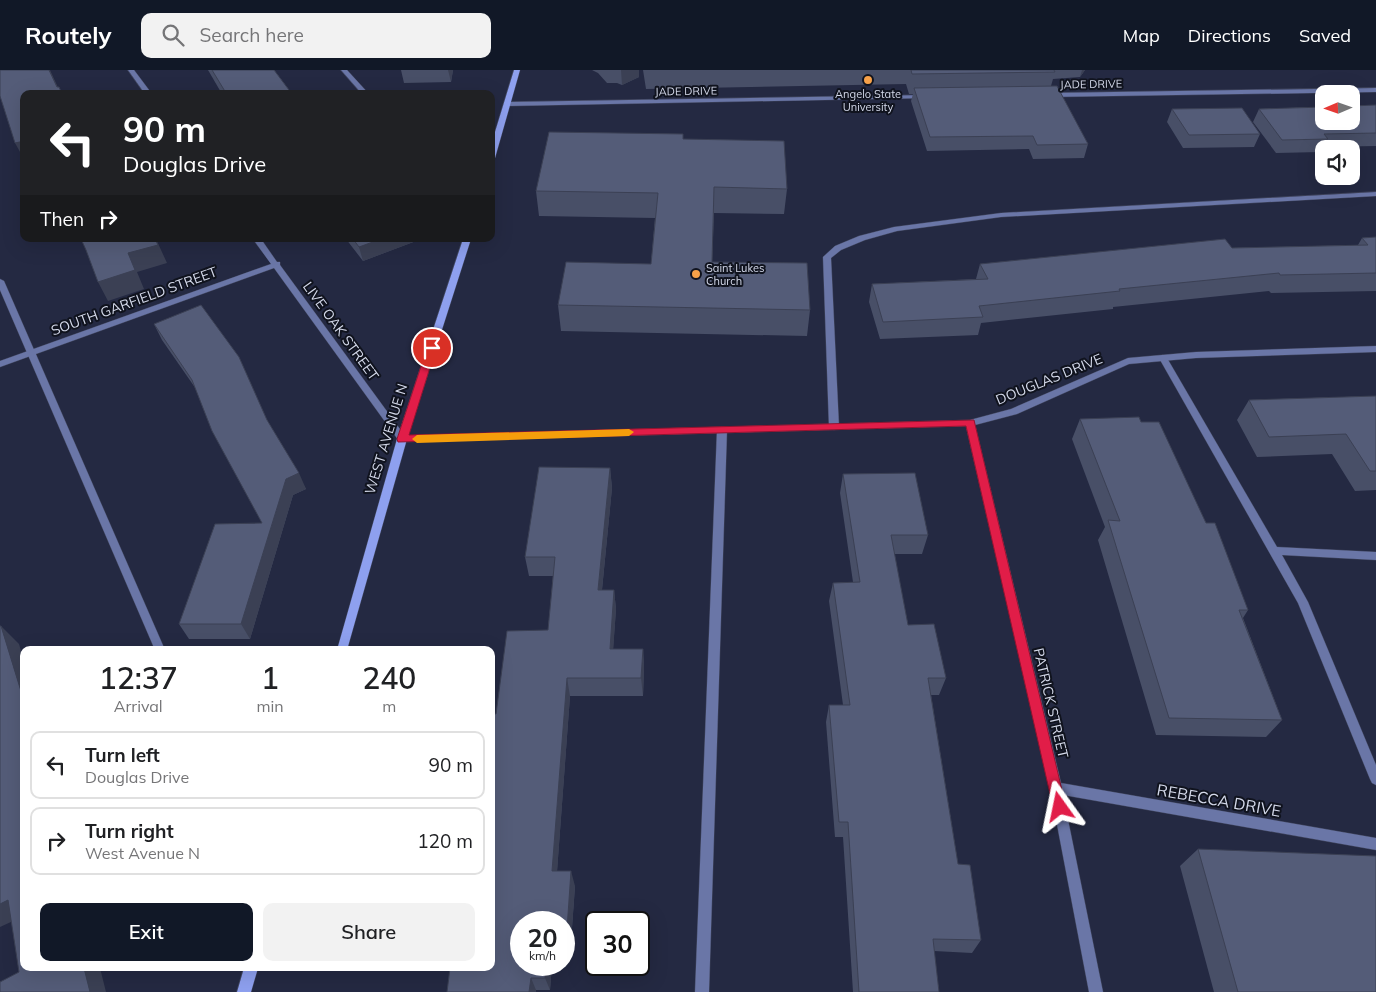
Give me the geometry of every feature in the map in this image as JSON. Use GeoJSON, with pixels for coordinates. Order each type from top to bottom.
{"type":"FeatureCollection","features":[{"type":"Feature","properties":{"kind":"main road"},"geometry":{"type":"LineString","coordinates":[[495,144],[517,70]]}},
{"type":"Feature","properties":{"kind":"main road","name":"WEST AVENUE N"},"geometry":{"type":"LineString","coordinates":[[343,646],[402,439],[466,242]]}},
{"type":"Feature","properties":{"kind":"main road"},"geometry":{"type":"LineString","coordinates":[[244,992],[250,971]]}},
{"type":"Feature","properties":{"kind":"street"},"geometry":{"type":"LineString","coordinates":[[132,70],[146,90]]}},
{"type":"Feature","properties":{"kind":"street"},"geometry":{"type":"LineString","coordinates":[[344,70],[362,90]]}},
{"type":"Feature","properties":{"kind":"street","name":"JADE DRIVE"},"geometry":{"type":"LineString","coordinates":[[1046,95],[1376,90]]}},
{"type":"Feature","properties":{"kind":"street","name":"JADE DRIVE"},"geometry":{"type":"LineString","coordinates":[[506,104],[936,97]]}},
{"type":"Feature","properties":{"kind":"street"},"geometry":{"type":"LineString","coordinates":[[834,426],[827,257],[838,248],[862,238],[897,229],[1001,215],[1376,194]]}},
{"type":"Feature","properties":{"kind":"street","name":"LIVE OAK STREET"},"geometry":{"type":"LineString","coordinates":[[259,242],[402,439]]}},
{"type":"Feature","properties":{"kind":"street","name":"SOUTH GARFIELD STREET"},"geometry":{"type":"LineString","coordinates":[[0,364],[276,264]]}},
{"type":"Feature","properties":{"kind":"street"},"geometry":{"type":"LineString","coordinates":[[0,280],[158,646]]}},
{"type":"Feature","properties":{"kind":"street","name":"DOUGLAS DRIVE"},"geometry":{"type":"LineString","coordinates":[[402,439],[970,422],[1014,412],[1128,361],[1376,349]]}},
{"type":"Feature","properties":{"kind":"street"},"geometry":{"type":"LineString","coordinates":[[1163,358],[1303,602],[1376,779]]}},
{"type":"Feature","properties":{"kind":"street","name":"PATRICK STREET"},"geometry":{"type":"LineString","coordinates":[[970,422],[1056,788],[1096,992]]}},
{"type":"Feature","properties":{"kind":"street"},"geometry":{"type":"LineString","coordinates":[[702,992],[722,430]]}},
{"type":"Feature","properties":{"kind":"street"},"geometry":{"type":"LineString","coordinates":[[1274,551],[1376,556]]}},
{"type":"Feature","properties":{"kind":"street","name":"REBECCA DRIVE"},"geometry":{"type":"LineString","coordinates":[[1056,788],[1376,844]]}},
{"type":"Feature","properties":{"kind":"building"},"geometry":{"type":"Polygon","coordinates":[[[0,70],[49,70],[60,90],[20,90],[20,142],[15,143],[0,96],[0,70]]]}},
{"type":"Feature","properties":{"kind":"building"},"geometry":{"type":"Polygon","coordinates":[[[212,70],[274,70],[289,90],[224,90],[212,70]]]}},
{"type":"Feature","properties":{"kind":"building"},"geometry":{"type":"Polygon","coordinates":[[[911,70],[1054,70],[1055,72],[912,74],[911,70]]]}},
{"type":"Feature","properties":{"kind":"building"},"geometry":{"type":"Polygon","coordinates":[[[1057,86],[1088,144],[1037,145],[1033,136],[930,137],[914,88],[1057,86]]]}},
{"type":"Feature","properties":{"kind":"building"},"geometry":{"type":"Polygon","coordinates":[[[1376,105],[1376,133],[1324,134],[1328,139],[1282,140],[1259,109],[1315,107],[1315,130],[1360,130],[1360,106],[1376,105]]]}},
{"type":"Feature","properties":{"kind":"building"},"geometry":{"type":"Polygon","coordinates":[[[1242,108],[1260,134],[1189,135],[1172,109],[1242,108]]]}},
{"type":"Feature","properties":{"kind":"building"},"geometry":{"type":"Polygon","coordinates":[[[549,132],[683,134],[683,139],[784,141],[787,189],[714,187],[712,262],[807,263],[810,310],[558,305],[566,262],[651,264],[658,193],[536,191],[549,132]]]}},
{"type":"Feature","properties":{"kind":"building"},"geometry":{"type":"Polygon","coordinates":[[[1376,237],[1376,273],[1280,275],[1279,273],[1119,289],[1120,291],[979,306],[983,317],[883,322],[872,284],[988,279],[980,264],[1225,239],[1232,248],[1368,245],[1362,238],[1376,237]]]}},
{"type":"Feature","properties":{"kind":"building"},"geometry":{"type":"Polygon","coordinates":[[[82,242],[156,242],[158,245],[128,253],[135,270],[98,282],[82,242]]]}},
{"type":"Feature","properties":{"kind":"building"},"geometry":{"type":"Polygon","coordinates":[[[355,242],[373,242],[359,247],[355,242]]]}},
{"type":"Feature","properties":{"kind":"building"},"geometry":{"type":"Polygon","coordinates":[[[201,305],[239,357],[267,420],[299,473],[286,479],[241,624],[179,624],[215,524],[262,523],[212,431],[192,380],[154,324],[201,305]]]}},
{"type":"Feature","properties":{"kind":"building"},"geometry":{"type":"Polygon","coordinates":[[[1376,396],[1376,471],[1370,471],[1346,434],[1269,437],[1249,400],[1376,396]]]}},
{"type":"Feature","properties":{"kind":"building"},"geometry":{"type":"Polygon","coordinates":[[[1139,417],[1141,422],[1159,422],[1206,523],[1215,523],[1248,610],[1239,610],[1282,720],[1169,718],[1108,520],[1120,521],[1080,419],[1139,417]]]}},
{"type":"Feature","properties":{"kind":"building"},"geometry":{"type":"Polygon","coordinates":[[[539,467],[610,468],[598,590],[614,590],[610,649],[643,649],[641,678],[567,678],[552,871],[571,871],[568,911],[510,911],[510,976],[545,976],[545,978],[531,978],[529,992],[447,992],[450,971],[495,971],[495,714],[507,631],[548,630],[555,557],[525,557],[539,467]]]}},
{"type":"Feature","properties":{"kind":"building"},"geometry":{"type":"Polygon","coordinates":[[[915,473],[928,535],[891,535],[908,625],[934,624],[946,678],[928,678],[958,864],[970,865],[981,940],[933,939],[939,992],[859,992],[848,822],[839,822],[829,705],[850,705],[833,583],[860,582],[843,474],[915,473]]]}},
{"type":"Feature","properties":{"kind":"building"},"geometry":{"type":"Polygon","coordinates":[[[1,626],[20,688],[20,971],[85,971],[90,992],[0,992],[0,982],[19,972],[8,900],[0,904],[1,626]]]}},
{"type":"Feature","properties":{"kind":"building"},"geometry":{"type":"Polygon","coordinates":[[[1198,849],[1376,856],[1376,992],[1238,992],[1198,849]]]}},
{"type":"Feature","properties":{"kind":"slow traffic"},"geometry":{"type":"LineString","coordinates":[[417,439],[629,432]]}},
{"type":"Feature","properties":{"kind":"place","name":"Angelo State University"},"geometry":{"type":"Point","coordinates":[868,80]}},
{"type":"Feature","properties":{"kind":"place","name":"Saint Lukes Church"},"geometry":{"type":"Point","coordinates":[696,274]}},
{"type":"Feature","properties":{"kind":"route"},"geometry":{"type":"LineString","coordinates":[[432,348],[402,439],[970,422],[1060,807]]}}]}
